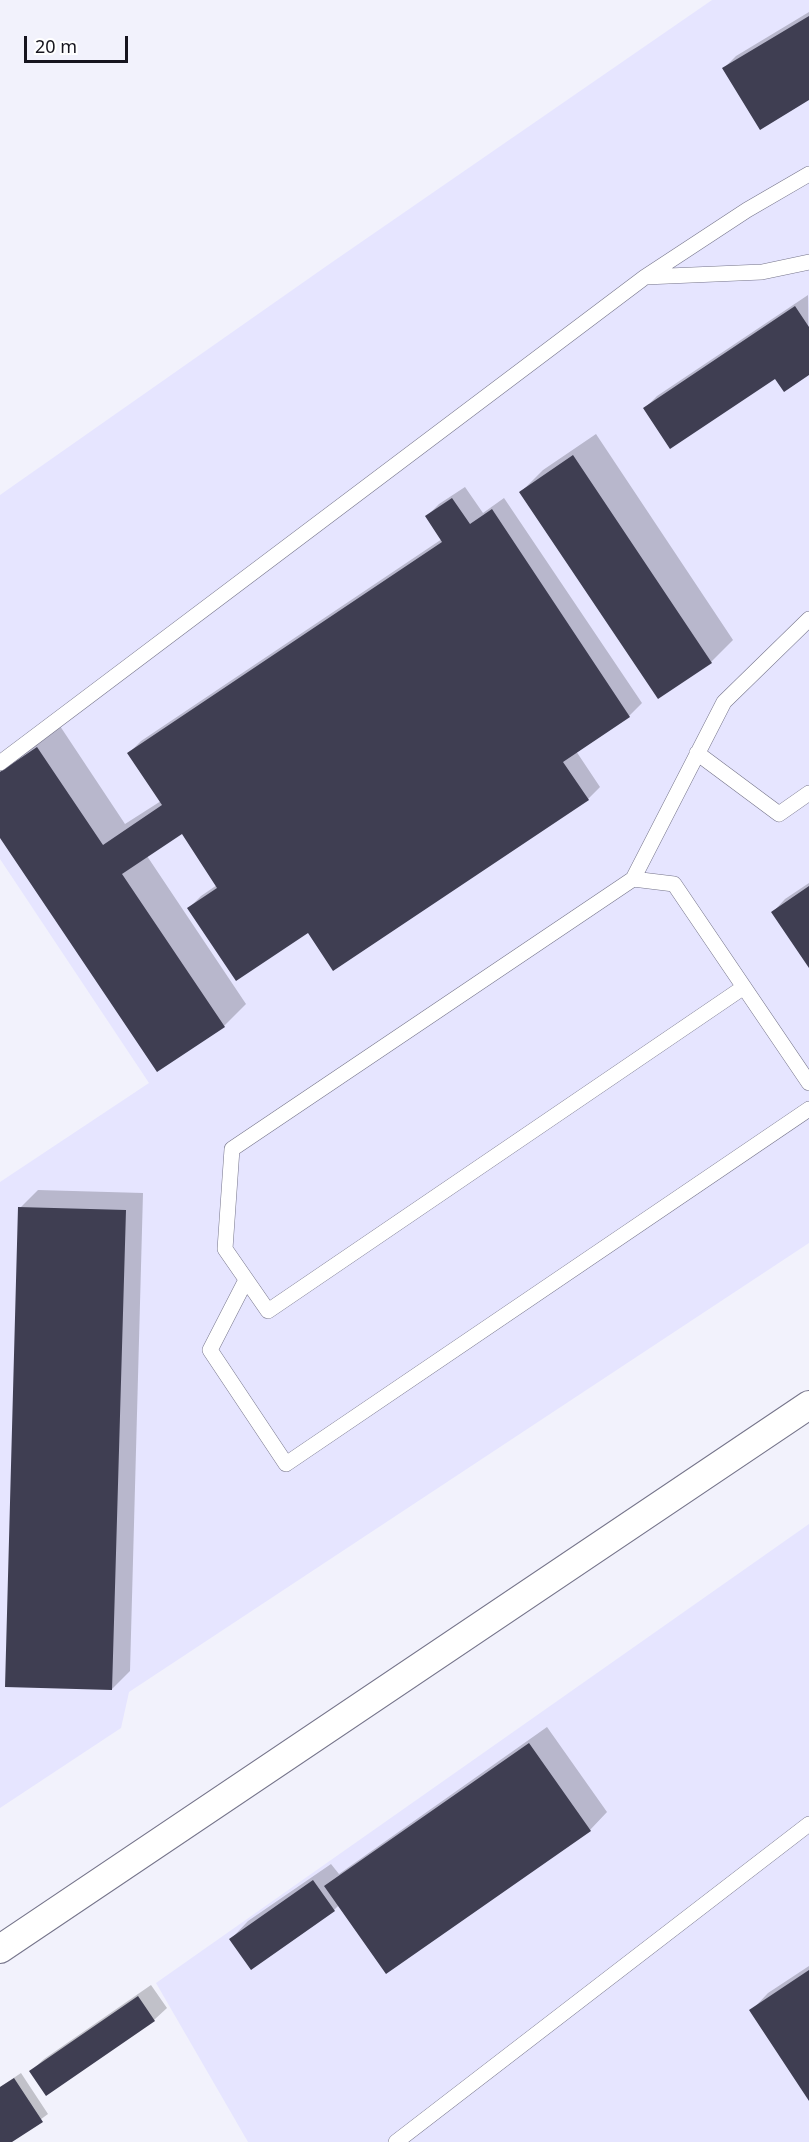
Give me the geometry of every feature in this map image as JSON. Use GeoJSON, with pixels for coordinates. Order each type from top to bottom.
{"type":"FeatureCollection","features":[{"type":"Feature","properties":{"kind":"street"},"geometry":{"type":"LineString","coordinates":[[0,1949],[809,1405]]}},
{"type":"Feature","properties":{"kind":"lane"},"geometry":{"type":"LineString","coordinates":[[0,763],[645,277],[747,210],[809,174]]}},
{"type":"Feature","properties":{"kind":"lane"},"geometry":{"type":"LineString","coordinates":[[645,277],[762,272],[809,262]]}},
{"type":"Feature","properties":{"kind":"lane"},"geometry":{"type":"LineString","coordinates":[[744,987],[268,1311],[225,1249],[232,1149],[633,879],[724,702],[809,619]]}},
{"type":"Feature","properties":{"kind":"lane"},"geometry":{"type":"LineString","coordinates":[[697,753],[779,814],[809,794]]}},
{"type":"Feature","properties":{"kind":"lane"},"geometry":{"type":"LineString","coordinates":[[633,879],[674,884],[809,1083]]}},
{"type":"Feature","properties":{"kind":"lane"},"geometry":{"type":"LineString","coordinates":[[246,1280],[210,1350],[286,1464],[809,1109]]}},
{"type":"Feature","properties":{"kind":"lane"},"geometry":{"type":"LineString","coordinates":[[396,2142],[809,1824]]}},
{"type":"Feature","properties":{"kind":"shaded area"},"geometry":{"type":"Polygon","coordinates":[[[712,0],[809,0],[809,1243],[129,1692],[121,1728],[0,1808],[0,1182],[149,1083],[0,859],[0,495],[712,0]]]}},
{"type":"Feature","properties":{"kind":"shaded area"},"geometry":{"type":"Polygon","coordinates":[[[809,1524],[809,2142],[248,2142],[156,1983],[809,1524]]]}},
{"type":"Feature","properties":{"kind":"building"},"geometry":{"type":"Polygon","coordinates":[[[809,16],[809,100],[760,130],[722,68],[809,16]]]}},
{"type":"Feature","properties":{"kind":"building"},"geometry":{"type":"Polygon","coordinates":[[[795,306],[809,327],[809,375],[784,392],[775,379],[670,449],[643,408],[795,306]]]}},
{"type":"Feature","properties":{"kind":"building"},"geometry":{"type":"Polygon","coordinates":[[[573,455],[712,663],[658,699],[519,492],[573,455]]]}},
{"type":"Feature","properties":{"kind":"building"},"geometry":{"type":"Polygon","coordinates":[[[452,498],[470,524],[492,509],[630,717],[563,762],[589,800],[333,971],[308,933],[236,981],[187,908],[217,888],[182,834],[122,874],[225,1027],[157,1072],[0,838],[0,772],[37,747],[103,845],[162,805],[127,753],[442,542],[425,516],[452,498]]]}},
{"type":"Feature","properties":{"kind":"building"},"geometry":{"type":"Polygon","coordinates":[[[809,886],[809,968],[771,912],[809,886]]]}},
{"type":"Feature","properties":{"kind":"building"},"geometry":{"type":"Polygon","coordinates":[[[18,1207],[126,1210],[112,1690],[5,1687],[18,1207]]]}},
{"type":"Feature","properties":{"kind":"building"},"geometry":{"type":"Polygon","coordinates":[[[529,1743],[591,1831],[386,1974],[324,1886],[529,1743]]]}},
{"type":"Feature","properties":{"kind":"building"},"geometry":{"type":"Polygon","coordinates":[[[313,1880],[335,1911],[251,1970],[229,1939],[313,1880]]]}},
{"type":"Feature","properties":{"kind":"building"},"geometry":{"type":"Polygon","coordinates":[[[809,1970],[809,2101],[749,2010],[809,1970]]]}},
{"type":"Feature","properties":{"kind":"building"},"geometry":{"type":"Polygon","coordinates":[[[138,1996],[155,2021],[46,2096],[29,2071],[138,1996]]]}},
{"type":"Feature","properties":{"kind":"building"},"geometry":{"type":"Polygon","coordinates":[[[14,2078],[43,2122],[12,2142],[0,2142],[0,2087],[14,2078]]]}}]}
